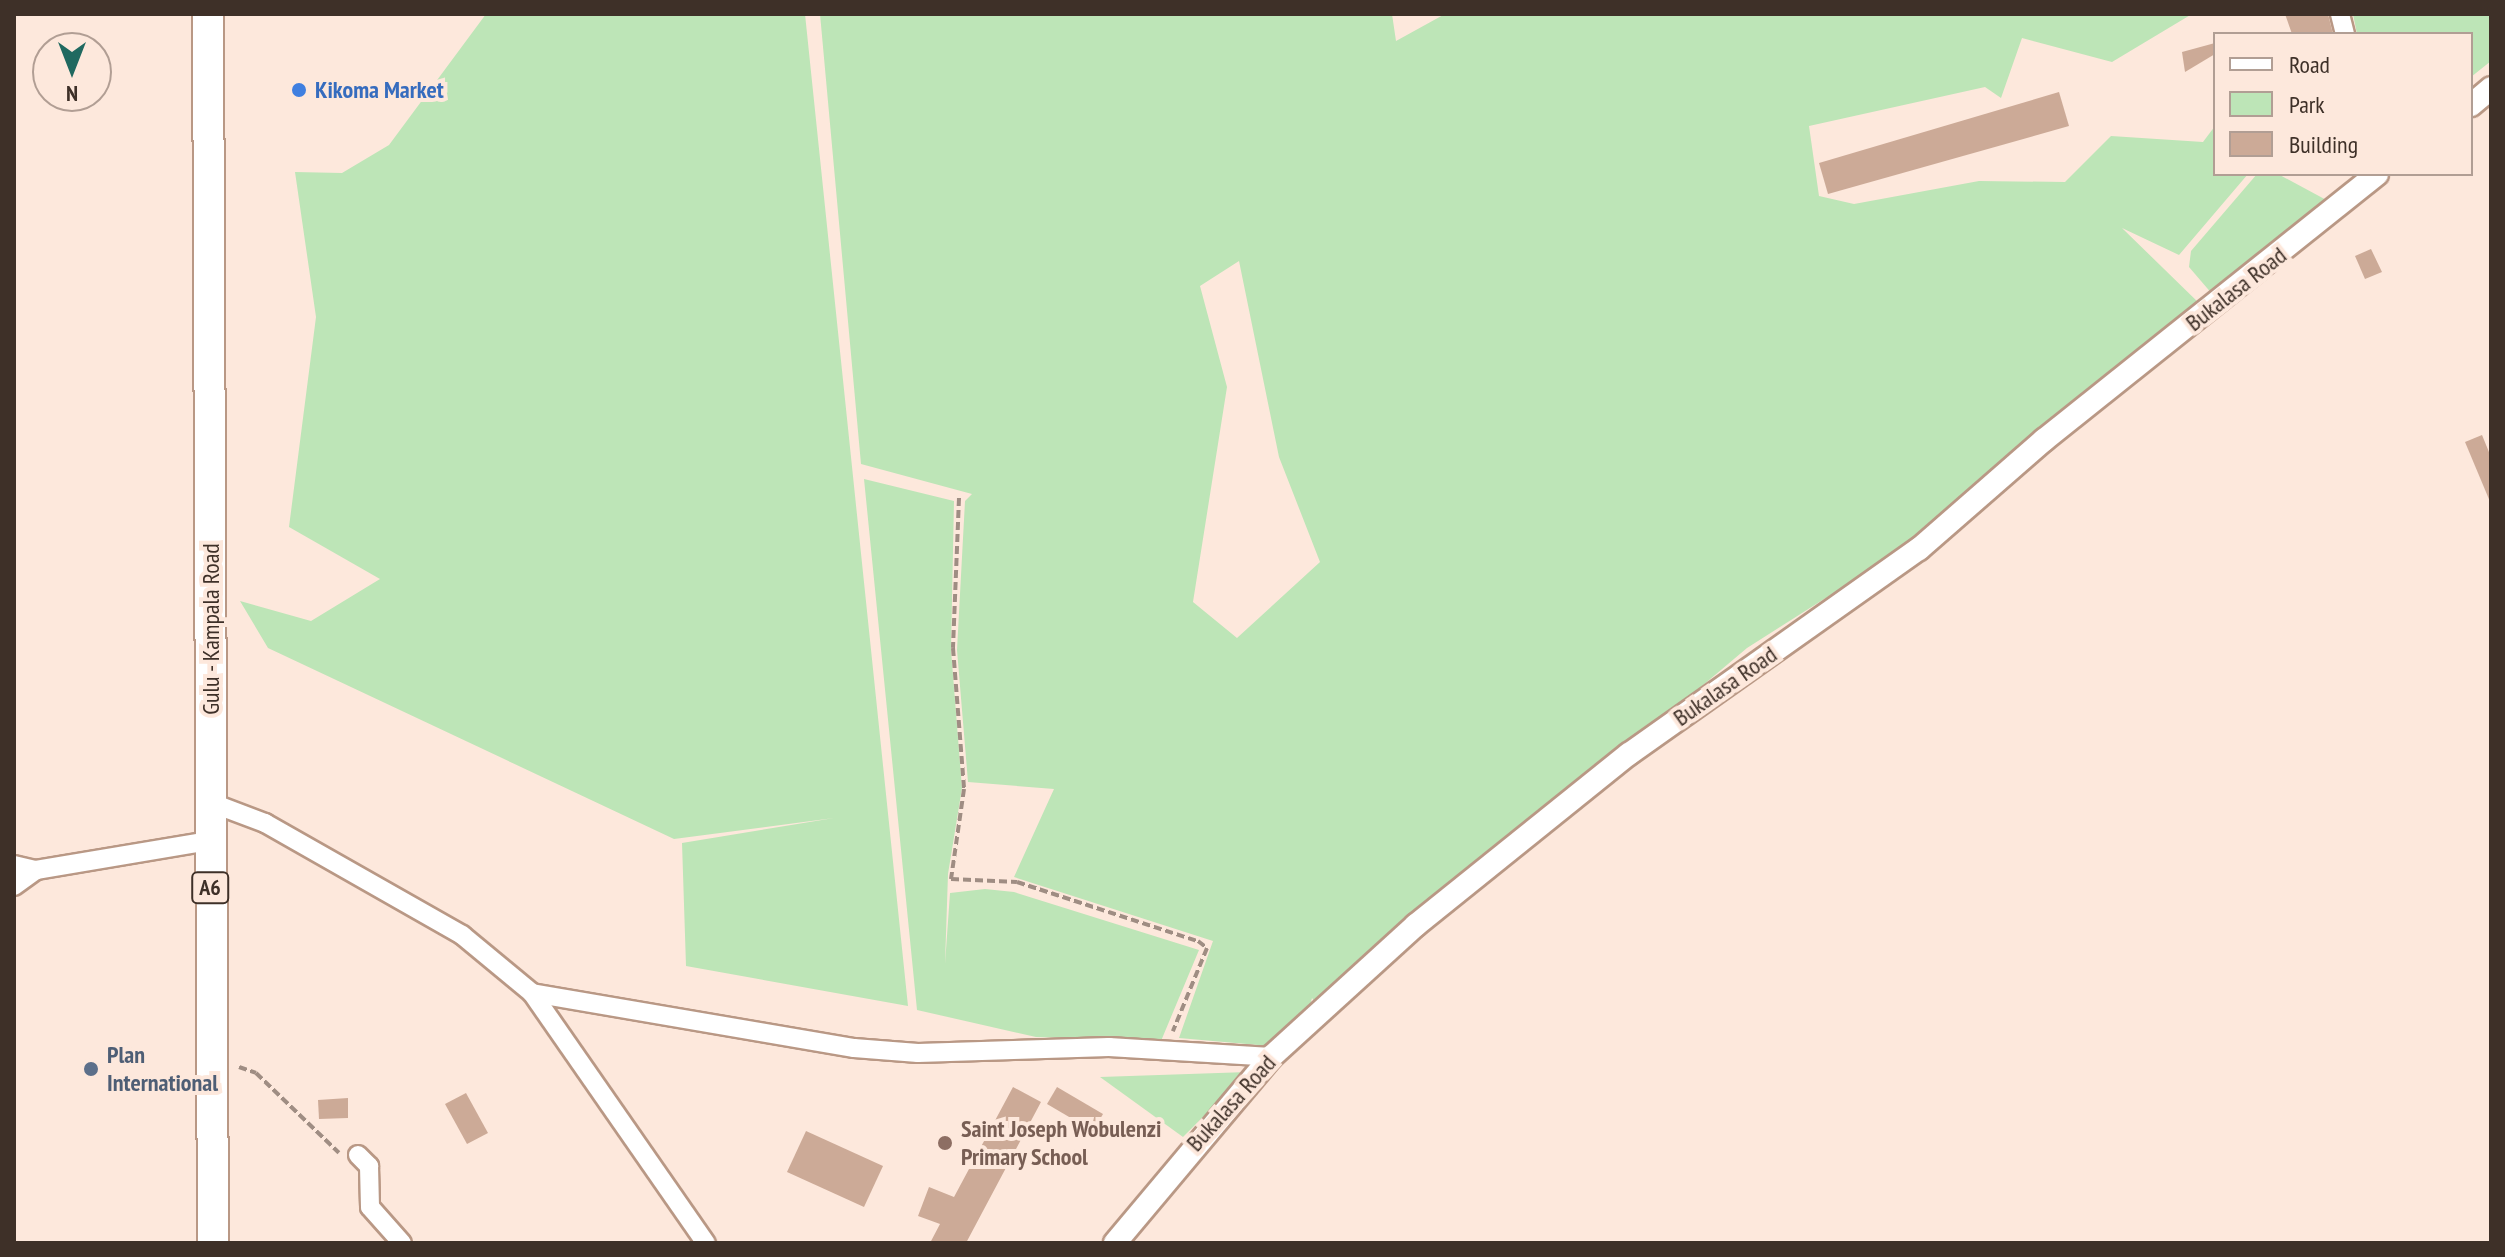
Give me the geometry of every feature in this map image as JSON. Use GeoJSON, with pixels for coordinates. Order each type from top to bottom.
{"type":"FeatureCollection","features":[{"type":"Feature","properties":{"kind":"main road","name":"Gulu - Kampala Road"},"geometry":{"type":"LineString","coordinates":[[208,14],[213,1243]]}},
{"type":"Feature","properties":{"kind":"street"},"geometry":{"type":"LineString","coordinates":[[2473,103],[2491,88]]}},
{"type":"Feature","properties":{"kind":"street","name":"Bukalasa Road"},"geometry":{"type":"LineString","coordinates":[[1115,1243],[1271,1057],[1416,925],[1582,789],[1919,549],[2044,440],[2374,176]]}},
{"type":"Feature","properties":{"kind":"street"},"geometry":{"type":"LineString","coordinates":[[212,803],[265,823],[462,935],[532,993],[706,1243]]}},
{"type":"Feature","properties":{"kind":"street"},"geometry":{"type":"LineString","coordinates":[[14,865],[36,870],[210,841]]}},
{"type":"Feature","properties":{"kind":"street"},"geometry":{"type":"LineString","coordinates":[[14,886],[36,870]]}},
{"type":"Feature","properties":{"kind":"street"},"geometry":{"type":"LineString","coordinates":[[532,993],[854,1048],[1171,1049],[1271,1057]]}},
{"type":"Feature","properties":{"kind":"street"},"geometry":{"type":"LineString","coordinates":[[358,1155],[369,1166],[370,1207],[402,1243]]}},
{"type":"Feature","properties":{"kind":"path"},"geometry":{"type":"LineString","coordinates":[[959,498],[953,648],[964,789],[951,879],[1017,882],[1204,945],[1189,999],[1174,1023],[1171,1049]]}},
{"type":"Feature","properties":{"kind":"path"},"geometry":{"type":"LineString","coordinates":[[229,1066],[256,1073],[334,1153],[358,1155]]}},
{"type":"Feature","properties":{"kind":"green space"},"geometry":{"type":"Polygon","coordinates":[[[486,14],[805,14],[908,1006],[686,966],[682,843],[834,818],[674,839],[268,648],[240,601],[311,621],[380,579],[289,527],[316,317],[295,172],[342,173],[389,145],[486,14]]]}},
{"type":"Feature","properties":{"kind":"green space"},"geometry":{"type":"Polygon","coordinates":[[[820,14],[1392,14],[1396,41],[1445,14],[2192,14],[2112,62],[2022,38],[2001,98],[1985,87],[1809,126],[1819,196],[1854,204],[1979,181],[2065,182],[2111,136],[2203,142],[2213,129],[2213,176],[2246,176],[2179,255],[2122,228],[2202,306],[2068,404],[1895,554],[1747,648],[1319,1009],[1312,998],[1304,1028],[1282,1047],[1179,1038],[1213,941],[1014,877],[1054,789],[968,782],[957,650],[965,501],[972,494],[861,464],[820,14]],[[1239,261],[1200,286],[1227,387],[1193,602],[1237,638],[1320,562],[1279,457],[1239,261]]]}},
{"type":"Feature","properties":{"kind":"green space"},"geometry":{"type":"Polygon","coordinates":[[[2353,14],[2491,14],[2491,61],[2473,75],[2473,32],[2357,32],[2353,14]]]}},
{"type":"Feature","properties":{"kind":"green space"},"geometry":{"type":"Polygon","coordinates":[[[2255,176],[2282,176],[2330,202],[2213,295],[2189,267],[2191,251],[2255,176]]]}},
{"type":"Feature","properties":{"kind":"green space"},"geometry":{"type":"Polygon","coordinates":[[[864,479],[954,501],[951,650],[962,788],[948,874],[945,964],[950,893],[985,889],[1014,892],[1199,950],[1161,1041],[1036,1037],[917,1010],[864,479]]]}},
{"type":"Feature","properties":{"kind":"green space"},"geometry":{"type":"Polygon","coordinates":[[[1248,1072],[1183,1137],[1100,1077],[1248,1072]]]}},
{"type":"Feature","properties":{"kind":"building"},"geometry":{"type":"Polygon","coordinates":[[[2285,14],[2328,14],[2332,32],[2291,32],[2285,14]]]}},
{"type":"Feature","properties":{"kind":"building"},"geometry":{"type":"Polygon","coordinates":[[[2213,44],[2213,55],[2185,72],[2182,52],[2213,44]]]}},
{"type":"Feature","properties":{"kind":"building"},"geometry":{"type":"Polygon","coordinates":[[[2059,92],[2069,126],[1828,194],[1819,163],[2059,92]]]}},
{"type":"Feature","properties":{"kind":"building"},"geometry":{"type":"Polygon","coordinates":[[[2371,249],[2382,272],[2365,279],[2355,256],[2371,249]]]}},
{"type":"Feature","properties":{"kind":"building"},"geometry":{"type":"Polygon","coordinates":[[[2482,435],[2491,457],[2491,504],[2465,442],[2482,435]]]}},
{"type":"Feature","properties":{"kind":"building"},"geometry":{"type":"Polygon","coordinates":[[[1013,1087],[1041,1102],[966,1243],[930,1243],[940,1224],[918,1216],[929,1187],[954,1197],[1013,1087]]]}},
{"type":"Feature","properties":{"kind":"building"},"geometry":{"type":"Polygon","coordinates":[[[1057,1087],[1103,1114],[1093,1131],[1047,1104],[1057,1087]]]}},
{"type":"Feature","properties":{"kind":"building"},"geometry":{"type":"Polygon","coordinates":[[[466,1093],[488,1133],[467,1144],[445,1104],[466,1093]]]}},
{"type":"Feature","properties":{"kind":"building"},"geometry":{"type":"Polygon","coordinates":[[[348,1098],[348,1118],[319,1119],[318,1100],[348,1098]]]}},
{"type":"Feature","properties":{"kind":"building"},"geometry":{"type":"Polygon","coordinates":[[[806,1131],[883,1166],[864,1207],[787,1172],[806,1131]]]}},
{"type":"Feature","properties":{"kind":"place","name":"Kikoma Market"},"geometry":{"type":"Point","coordinates":[299,90]}},
{"type":"Feature","properties":{"kind":"place","name":"Plan International"},"geometry":{"type":"Point","coordinates":[91,1069]}},
{"type":"Feature","properties":{"kind":"place","name":"Saint Joseph Wobulenzi Primary School"},"geometry":{"type":"Point","coordinates":[945,1143]}}]}
